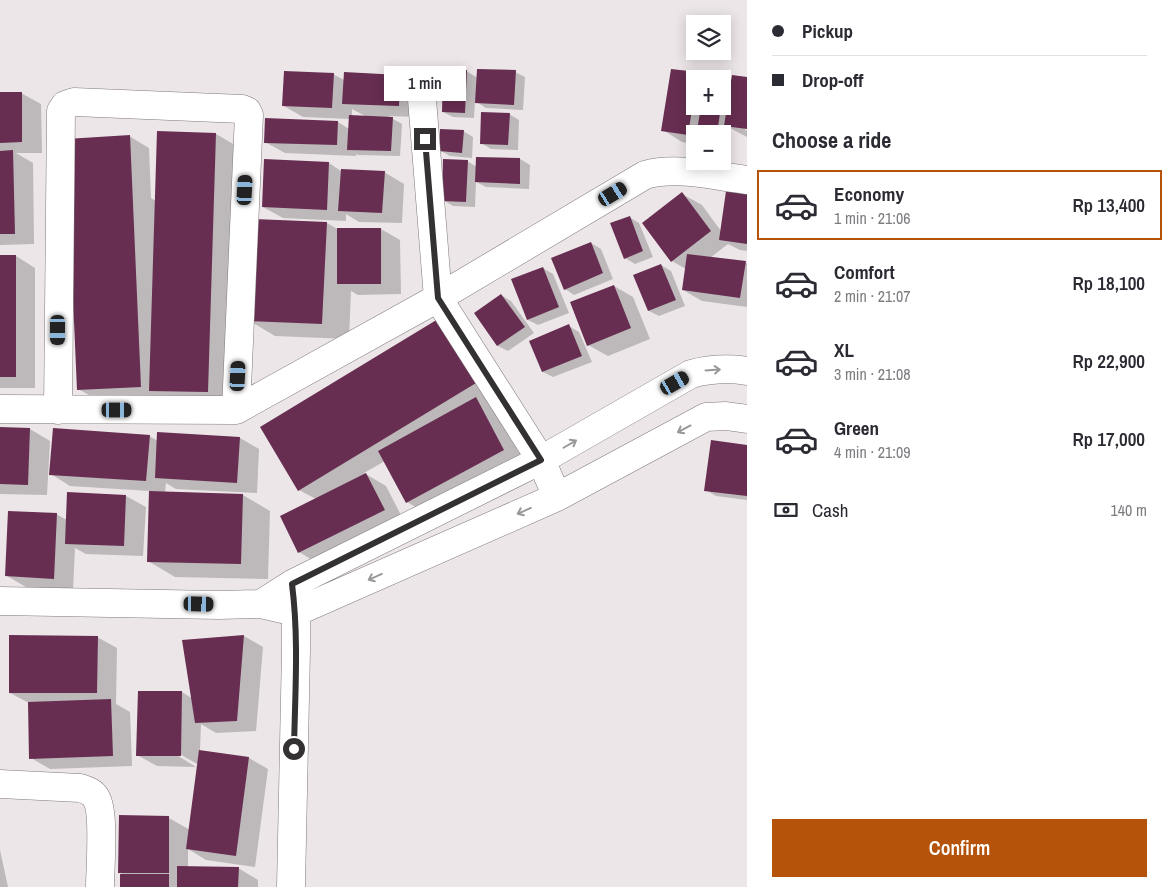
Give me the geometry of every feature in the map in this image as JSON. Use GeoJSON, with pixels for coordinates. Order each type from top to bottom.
{"type":"FeatureCollection","features":[{"type":"Feature","properties":{"kind":"street"},"geometry":{"type":"LineString","coordinates":[[422,99],[438,298],[541,460],[557,497]]}},
{"type":"Feature","properties":{"kind":"street"},"geometry":{"type":"LineString","coordinates":[[58,410],[60,111],[65,105],[74,102],[242,109],[247,111],[249,115],[236,410]]}},
{"type":"Feature","properties":{"kind":"street"},"geometry":{"type":"LineString","coordinates":[[0,410],[236,410],[438,298],[645,175],[658,171],[675,171],[747,180]]}},
{"type":"Feature","properties":{"kind":"street"},"geometry":{"type":"LineString","coordinates":[[262,604],[292,584],[541,460],[691,374],[708,370],[747,370]]}},
{"type":"Feature","properties":{"kind":"street"},"geometry":{"type":"LineString","coordinates":[[0,601],[262,604],[296,612],[557,497],[706,417],[726,416],[747,419]]}},
{"type":"Feature","properties":{"kind":"street"},"geometry":{"type":"LineString","coordinates":[[291,887],[296,612],[292,584]]}},
{"type":"Feature","properties":{"kind":"street"},"geometry":{"type":"LineString","coordinates":[[0,784],[80,788],[89,791],[96,797],[100,811],[100,887]]}},
{"type":"Feature","properties":{"kind":"building"},"geometry":{"type":"Polygon","coordinates":[[[443,69],[467,70],[465,113],[442,112],[443,69]]]}},
{"type":"Feature","properties":{"kind":"building"},"geometry":{"type":"Polygon","coordinates":[[[477,69],[516,70],[514,105],[475,103],[477,69]]]}},
{"type":"Feature","properties":{"kind":"building"},"geometry":{"type":"Polygon","coordinates":[[[671,69],[686,71],[686,115],[691,115],[690,125],[686,125],[686,135],[661,131],[671,69]]]}},
{"type":"Feature","properties":{"kind":"building"},"geometry":{"type":"Polygon","coordinates":[[[284,71],[334,73],[332,108],[282,106],[284,71]]]}},
{"type":"Feature","properties":{"kind":"building"},"geometry":{"type":"Polygon","coordinates":[[[344,72],[400,75],[399,106],[342,104],[344,72]]]}},
{"type":"Feature","properties":{"kind":"building"},"geometry":{"type":"Polygon","coordinates":[[[732,75],[747,77],[747,129],[724,125],[726,115],[731,115],[732,75]]]}},
{"type":"Feature","properties":{"kind":"building"},"geometry":{"type":"Polygon","coordinates":[[[0,92],[22,92],[22,142],[0,143],[0,92]]]}},
{"type":"Feature","properties":{"kind":"building"},"geometry":{"type":"Polygon","coordinates":[[[481,112],[510,113],[508,145],[480,144],[481,112]]]}},
{"type":"Feature","properties":{"kind":"building"},"geometry":{"type":"Polygon","coordinates":[[[349,115],[393,117],[391,151],[347,150],[349,115]]]}},
{"type":"Feature","properties":{"kind":"building"},"geometry":{"type":"Polygon","coordinates":[[[700,115],[720,115],[718,125],[698,125],[700,115]]]}},
{"type":"Feature","properties":{"kind":"building"},"geometry":{"type":"Polygon","coordinates":[[[265,118],[338,121],[337,145],[264,143],[265,118]]]}},
{"type":"Feature","properties":{"kind":"building"},"geometry":{"type":"Polygon","coordinates":[[[440,129],[464,130],[462,153],[439,151],[440,129]]]}},
{"type":"Feature","properties":{"kind":"building"},"geometry":{"type":"Polygon","coordinates":[[[157,131],[216,133],[208,392],[149,391],[157,131]]]}},
{"type":"Feature","properties":{"kind":"building"},"geometry":{"type":"Polygon","coordinates":[[[130,135],[141,387],[77,390],[66,139],[130,135]]]}},
{"type":"Feature","properties":{"kind":"building"},"geometry":{"type":"Polygon","coordinates":[[[13,150],[15,234],[0,234],[0,151],[13,150]]]}},
{"type":"Feature","properties":{"kind":"building"},"geometry":{"type":"Polygon","coordinates":[[[476,157],[520,158],[520,184],[475,182],[476,157]]]}},
{"type":"Feature","properties":{"kind":"building"},"geometry":{"type":"Polygon","coordinates":[[[264,159],[329,162],[327,210],[262,207],[264,159]]]}},
{"type":"Feature","properties":{"kind":"building"},"geometry":{"type":"Polygon","coordinates":[[[443,159],[468,160],[466,202],[442,201],[443,159]]]}},
{"type":"Feature","properties":{"kind":"building"},"geometry":{"type":"Polygon","coordinates":[[[341,169],[385,171],[382,213],[338,211],[341,169]]]}},
{"type":"Feature","properties":{"kind":"building"},"geometry":{"type":"Polygon","coordinates":[[[726,191],[747,194],[747,244],[719,240],[726,191]]]}},
{"type":"Feature","properties":{"kind":"building"},"geometry":{"type":"Polygon","coordinates":[[[682,192],[711,231],[671,262],[642,223],[682,192]]]}},
{"type":"Feature","properties":{"kind":"building"},"geometry":{"type":"Polygon","coordinates":[[[630,216],[643,251],[624,259],[610,223],[630,216]]]}},
{"type":"Feature","properties":{"kind":"building"},"geometry":{"type":"Polygon","coordinates":[[[251,219],[327,222],[322,324],[246,321],[251,219]]]}},
{"type":"Feature","properties":{"kind":"building"},"geometry":{"type":"Polygon","coordinates":[[[337,228],[381,228],[381,284],[337,284],[337,228]]]}},
{"type":"Feature","properties":{"kind":"building"},"geometry":{"type":"Polygon","coordinates":[[[591,242],[603,273],[564,290],[551,258],[591,242]]]}},
{"type":"Feature","properties":{"kind":"building"},"geometry":{"type":"Polygon","coordinates":[[[687,254],[746,261],[740,298],[682,290],[687,254]]]}},
{"type":"Feature","properties":{"kind":"building"},"geometry":{"type":"Polygon","coordinates":[[[0,255],[16,255],[16,377],[0,377],[0,255]]]}},
{"type":"Feature","properties":{"kind":"building"},"geometry":{"type":"Polygon","coordinates":[[[661,264],[676,300],[648,311],[633,275],[661,264]]]}},
{"type":"Feature","properties":{"kind":"building"},"geometry":{"type":"Polygon","coordinates":[[[543,267],[559,307],[527,320],[511,279],[543,267]]]}},
{"type":"Feature","properties":{"kind":"building"},"geometry":{"type":"Polygon","coordinates":[[[614,285],[631,328],[587,346],[570,302],[614,285]]]}},
{"type":"Feature","properties":{"kind":"building"},"geometry":{"type":"Polygon","coordinates":[[[501,294],[525,327],[497,346],[474,313],[501,294]]]}},
{"type":"Feature","properties":{"kind":"building"},"geometry":{"type":"Polygon","coordinates":[[[443,316],[481,380],[298,491],[260,427],[443,316]]]}},
{"type":"Feature","properties":{"kind":"building"},"geometry":{"type":"Polygon","coordinates":[[[569,324],[582,356],[542,372],[529,341],[569,324]]]}},
{"type":"Feature","properties":{"kind":"building"},"geometry":{"type":"Polygon","coordinates":[[[476,397],[504,450],[406,503],[378,451],[476,397]]]}},
{"type":"Feature","properties":{"kind":"building"},"geometry":{"type":"Polygon","coordinates":[[[0,427],[30,428],[28,485],[0,484],[0,427]]]}},
{"type":"Feature","properties":{"kind":"building"},"geometry":{"type":"Polygon","coordinates":[[[53,428],[150,435],[146,481],[49,475],[53,428]]]}},
{"type":"Feature","properties":{"kind":"building"},"geometry":{"type":"Polygon","coordinates":[[[157,432],[240,437],[237,483],[155,478],[157,432]]]}},
{"type":"Feature","properties":{"kind":"building"},"geometry":{"type":"Polygon","coordinates":[[[711,440],[747,445],[747,496],[704,491],[711,440]]]}},
{"type":"Feature","properties":{"kind":"building"},"geometry":{"type":"Polygon","coordinates":[[[366,473],[385,510],[298,553],[280,516],[366,473]]]}},
{"type":"Feature","properties":{"kind":"building"},"geometry":{"type":"Polygon","coordinates":[[[149,491],[243,494],[241,564],[147,562],[149,491]]]}},
{"type":"Feature","properties":{"kind":"building"},"geometry":{"type":"Polygon","coordinates":[[[67,492],[126,495],[124,546],[65,544],[67,492]]]}},
{"type":"Feature","properties":{"kind":"building"},"geometry":{"type":"Polygon","coordinates":[[[8,511],[57,513],[54,579],[5,576],[8,511]]]}},
{"type":"Feature","properties":{"kind":"building"},"geometry":{"type":"Polygon","coordinates":[[[9,635],[98,636],[97,693],[9,693],[9,635]]]}},
{"type":"Feature","properties":{"kind":"building"},"geometry":{"type":"Polygon","coordinates":[[[244,635],[237,721],[195,723],[182,640],[244,635]]]}},
{"type":"Feature","properties":{"kind":"building"},"geometry":{"type":"Polygon","coordinates":[[[138,691],[182,691],[181,756],[136,756],[138,691]]]}},
{"type":"Feature","properties":{"kind":"building"},"geometry":{"type":"Polygon","coordinates":[[[111,699],[113,756],[29,759],[28,702],[111,699]]]}},
{"type":"Feature","properties":{"kind":"building"},"geometry":{"type":"Polygon","coordinates":[[[199,750],[249,757],[236,856],[186,849],[199,750]]]}},
{"type":"Feature","properties":{"kind":"building"},"geometry":{"type":"Polygon","coordinates":[[[119,815],[169,816],[169,873],[118,873],[119,815]]]}},
{"type":"Feature","properties":{"kind":"building"},"geometry":{"type":"Polygon","coordinates":[[[177,866],[239,867],[238,887],[177,887],[177,866]]]}},
{"type":"Feature","properties":{"kind":"building"},"geometry":{"type":"Polygon","coordinates":[[[120,874],[169,874],[169,887],[120,887],[120,874]]]}},
{"type":"Feature","properties":{"kind":"route"},"geometry":{"type":"LineString","coordinates":[[294,749],[296,612],[292,584],[541,460],[438,298],[425,139]]}}]}
